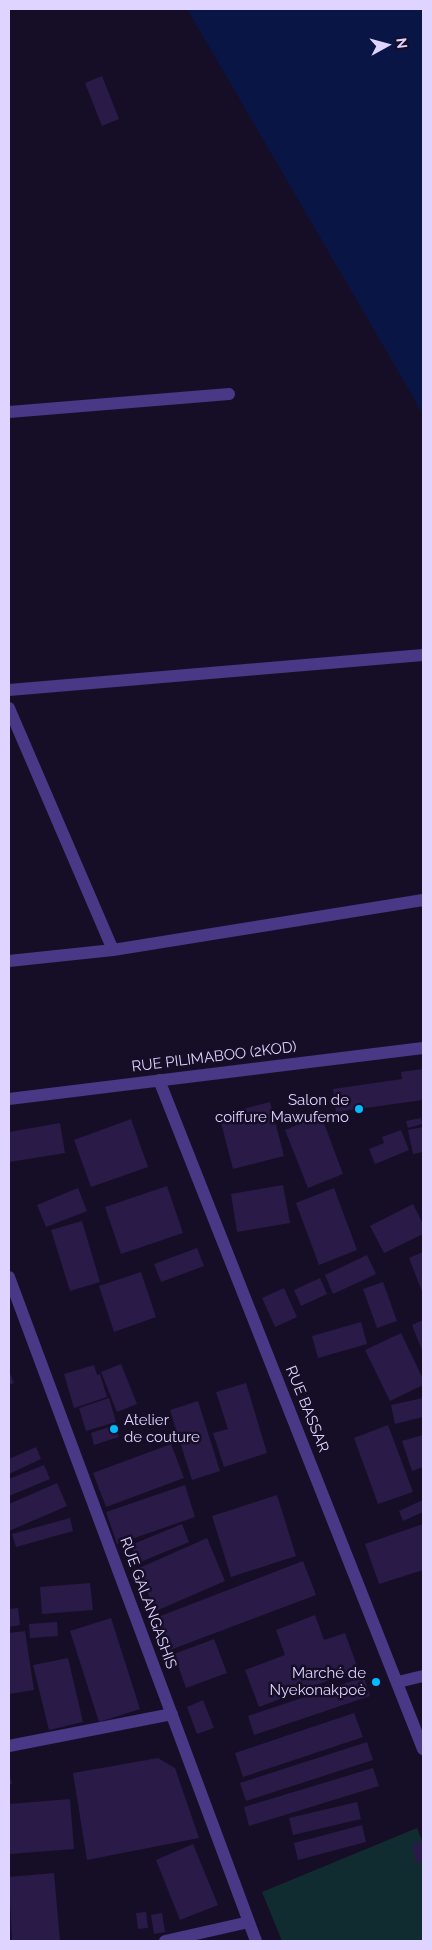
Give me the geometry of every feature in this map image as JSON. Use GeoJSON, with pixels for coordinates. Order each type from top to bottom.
{"type":"FeatureCollection","features":[{"type":"Feature","properties":{"kind":"street"},"geometry":{"type":"LineString","coordinates":[[9,412],[229,394]]}},
{"type":"Feature","properties":{"kind":"street"},"geometry":{"type":"LineString","coordinates":[[9,690],[423,655]]}},
{"type":"Feature","properties":{"kind":"street"},"geometry":{"type":"LineString","coordinates":[[9,708],[114,950]]}},
{"type":"Feature","properties":{"kind":"street"},"geometry":{"type":"LineString","coordinates":[[9,960],[114,950],[423,900]]}},
{"type":"Feature","properties":{"kind":"street","name":"RUE PILIMABOO (2KOD)"},"geometry":{"type":"LineString","coordinates":[[9,1099],[423,1048]]}},
{"type":"Feature","properties":{"kind":"street","name":"RUE BASSAR"},"geometry":{"type":"LineString","coordinates":[[160,1080],[423,1749]]}},
{"type":"Feature","properties":{"kind":"street","name":"RUE GALANGASHIS"},"geometry":{"type":"LineString","coordinates":[[9,1277],[256,1941]]}},
{"type":"Feature","properties":{"kind":"street"},"geometry":{"type":"LineString","coordinates":[[398,1682],[423,1676]]}},
{"type":"Feature","properties":{"kind":"street"},"geometry":{"type":"LineString","coordinates":[[9,1746],[172,1714]]}},
{"type":"Feature","properties":{"kind":"street"},"geometry":{"type":"LineString","coordinates":[[165,1941],[249,1922]]}},
{"type":"Feature","properties":{"kind":"green space"},"geometry":{"type":"Polygon","coordinates":[[[417,1828],[423,1843],[423,1941],[282,1941],[262,1892],[417,1828]]]}},
{"type":"Feature","properties":{"kind":"shaded area"},"geometry":{"type":"Polygon","coordinates":[[[187,9],[423,9],[423,414],[187,9]]]}},
{"type":"Feature","properties":{"kind":"building"},"geometry":{"type":"Polygon","coordinates":[[[102,76],[119,119],[102,126],[85,83],[102,76]]]}},
{"type":"Feature","properties":{"kind":"building"},"geometry":{"type":"Polygon","coordinates":[[[423,1069],[423,1100],[336,1112],[333,1089],[402,1079],[401,1072],[423,1069]]]}},
{"type":"Feature","properties":{"kind":"building"},"geometry":{"type":"Polygon","coordinates":[[[270,1102],[284,1156],[233,1169],[219,1115],[270,1102]]]}},
{"type":"Feature","properties":{"kind":"building"},"geometry":{"type":"Polygon","coordinates":[[[321,1115],[343,1174],[308,1188],[285,1130],[321,1115]]]}},
{"type":"Feature","properties":{"kind":"building"},"geometry":{"type":"Polygon","coordinates":[[[421,1118],[422,1124],[408,1128],[406,1121],[421,1118]]]}},
{"type":"Feature","properties":{"kind":"building"},"geometry":{"type":"Polygon","coordinates":[[[131,1119],[148,1167],[91,1187],[74,1140],[131,1119]]]}},
{"type":"Feature","properties":{"kind":"building"},"geometry":{"type":"Polygon","coordinates":[[[60,1123],[65,1153],[9,1162],[9,1132],[60,1123]]]}},
{"type":"Feature","properties":{"kind":"building"},"geometry":{"type":"Polygon","coordinates":[[[423,1127],[423,1152],[413,1154],[408,1130],[423,1127]]]}},
{"type":"Feature","properties":{"kind":"building"},"geometry":{"type":"Polygon","coordinates":[[[401,1130],[409,1150],[375,1164],[369,1149],[384,1143],[382,1137],[401,1130]]]}},
{"type":"Feature","properties":{"kind":"building"},"geometry":{"type":"Polygon","coordinates":[[[283,1185],[290,1223],[237,1232],[231,1194],[283,1185]]]}},
{"type":"Feature","properties":{"kind":"building"},"geometry":{"type":"Polygon","coordinates":[[[167,1186],[183,1233],[121,1254],[105,1207],[167,1186]]]}},
{"type":"Feature","properties":{"kind":"building"},"geometry":{"type":"Polygon","coordinates":[[[78,1188],[87,1211],[46,1227],[37,1205],[78,1188]]]}},
{"type":"Feature","properties":{"kind":"building"},"geometry":{"type":"Polygon","coordinates":[[[334,1188],[357,1250],[319,1265],[296,1203],[334,1188]]]}},
{"type":"Feature","properties":{"kind":"building"},"geometry":{"type":"Polygon","coordinates":[[[413,1204],[423,1224],[423,1234],[384,1253],[370,1226],[413,1204]]]}},
{"type":"Feature","properties":{"kind":"building"},"geometry":{"type":"Polygon","coordinates":[[[82,1221],[100,1282],[70,1291],[51,1230],[82,1221]]]}},
{"type":"Feature","properties":{"kind":"building"},"geometry":{"type":"Polygon","coordinates":[[[197,1248],[204,1266],[161,1282],[154,1264],[197,1248]]]}},
{"type":"Feature","properties":{"kind":"building"},"geometry":{"type":"Polygon","coordinates":[[[423,1252],[423,1294],[409,1258],[423,1252]]]}},
{"type":"Feature","properties":{"kind":"building"},"geometry":{"type":"Polygon","coordinates":[[[367,1255],[376,1274],[333,1294],[325,1275],[367,1255]]]}},
{"type":"Feature","properties":{"kind":"building"},"geometry":{"type":"Polygon","coordinates":[[[141,1272],[156,1317],[114,1332],[99,1286],[141,1272]]]}},
{"type":"Feature","properties":{"kind":"building"},"geometry":{"type":"Polygon","coordinates":[[[320,1278],[327,1294],[301,1306],[294,1290],[320,1278]]]}},
{"type":"Feature","properties":{"kind":"building"},"geometry":{"type":"Polygon","coordinates":[[[383,1282],[397,1321],[377,1328],[363,1289],[383,1282]]]}},
{"type":"Feature","properties":{"kind":"building"},"geometry":{"type":"Polygon","coordinates":[[[284,1288],[297,1317],[275,1327],[262,1298],[284,1288]]]}},
{"type":"Feature","properties":{"kind":"building"},"geometry":{"type":"Polygon","coordinates":[[[423,1320],[423,1353],[412,1325],[423,1320]]]}},
{"type":"Feature","properties":{"kind":"building"},"geometry":{"type":"Polygon","coordinates":[[[361,1322],[367,1344],[318,1358],[312,1336],[361,1322]]]}},
{"type":"Feature","properties":{"kind":"building"},"geometry":{"type":"Polygon","coordinates":[[[401,1333],[423,1379],[423,1385],[390,1401],[365,1350],[401,1333]]]}},
{"type":"Feature","properties":{"kind":"building"},"geometry":{"type":"Polygon","coordinates":[[[121,1364],[137,1404],[117,1412],[101,1372],[121,1364]]]}},
{"type":"Feature","properties":{"kind":"building"},"geometry":{"type":"Polygon","coordinates":[[[94,1365],[97,1375],[100,1374],[107,1397],[74,1408],[64,1374],[94,1365]]]}},
{"type":"Feature","properties":{"kind":"building"},"geometry":{"type":"Polygon","coordinates":[[[9,1371],[14,1383],[9,1385],[9,1371]]]}},
{"type":"Feature","properties":{"kind":"building"},"geometry":{"type":"Polygon","coordinates":[[[246,1383],[267,1453],[224,1467],[213,1433],[228,1429],[216,1392],[246,1383]]]}},
{"type":"Feature","properties":{"kind":"building"},"geometry":{"type":"Polygon","coordinates":[[[109,1398],[116,1422],[86,1431],[79,1408],[109,1398]]]}},
{"type":"Feature","properties":{"kind":"building"},"geometry":{"type":"Polygon","coordinates":[[[423,1398],[423,1417],[395,1424],[391,1405],[423,1398]]]}},
{"type":"Feature","properties":{"kind":"building"},"geometry":{"type":"Polygon","coordinates":[[[198,1401],[220,1471],[192,1480],[170,1410],[198,1401]]]}},
{"type":"Feature","properties":{"kind":"building"},"geometry":{"type":"Polygon","coordinates":[[[115,1425],[119,1437],[94,1445],[91,1433],[115,1425]]]}},
{"type":"Feature","properties":{"kind":"building"},"geometry":{"type":"Polygon","coordinates":[[[388,1425],[413,1492],[378,1504],[354,1438],[388,1425]]]}},
{"type":"Feature","properties":{"kind":"building"},"geometry":{"type":"Polygon","coordinates":[[[423,1435],[423,1467],[412,1471],[402,1441],[423,1435]]]}},
{"type":"Feature","properties":{"kind":"building"},"geometry":{"type":"Polygon","coordinates":[[[171,1444],[184,1478],[106,1507],[93,1473],[171,1444]]]}},
{"type":"Feature","properties":{"kind":"building"},"geometry":{"type":"Polygon","coordinates":[[[36,1447],[41,1459],[9,1474],[9,1459],[36,1447]]]}},
{"type":"Feature","properties":{"kind":"building"},"geometry":{"type":"Polygon","coordinates":[[[44,1465],[50,1479],[9,1496],[9,1479],[44,1465]]]}},
{"type":"Feature","properties":{"kind":"building"},"geometry":{"type":"Polygon","coordinates":[[[57,1483],[67,1506],[9,1531],[9,1504],[57,1483]]]}},
{"type":"Feature","properties":{"kind":"building"},"geometry":{"type":"Polygon","coordinates":[[[185,1485],[195,1517],[117,1544],[106,1512],[185,1485]]]}},
{"type":"Feature","properties":{"kind":"building"},"geometry":{"type":"Polygon","coordinates":[[[277,1495],[296,1556],[231,1577],[212,1516],[277,1495]]]}},
{"type":"Feature","properties":{"kind":"building"},"geometry":{"type":"Polygon","coordinates":[[[423,1500],[423,1512],[403,1521],[399,1511],[423,1500]]]}},
{"type":"Feature","properties":{"kind":"building"},"geometry":{"type":"Polygon","coordinates":[[[70,1518],[73,1531],[16,1547],[12,1534],[70,1518]]]}},
{"type":"Feature","properties":{"kind":"building"},"geometry":{"type":"Polygon","coordinates":[[[182,1524],[189,1542],[138,1563],[131,1545],[182,1524]]]}},
{"type":"Feature","properties":{"kind":"building"},"geometry":{"type":"Polygon","coordinates":[[[423,1524],[423,1570],[379,1584],[365,1544],[423,1524]]]}},
{"type":"Feature","properties":{"kind":"building"},"geometry":{"type":"Polygon","coordinates":[[[207,1538],[225,1581],[156,1611],[137,1569],[207,1538]]]}},
{"type":"Feature","properties":{"kind":"building"},"geometry":{"type":"Polygon","coordinates":[[[303,1561],[316,1595],[170,1650],[158,1617],[303,1561]]]}},
{"type":"Feature","properties":{"kind":"building"},"geometry":{"type":"Polygon","coordinates":[[[90,1583],[93,1610],[42,1614],[40,1587],[90,1583]]]}},
{"type":"Feature","properties":{"kind":"building"},"geometry":{"type":"Polygon","coordinates":[[[18,1608],[20,1625],[9,1627],[9,1609],[18,1608]]]}},
{"type":"Feature","properties":{"kind":"building"},"geometry":{"type":"Polygon","coordinates":[[[315,1615],[324,1640],[345,1633],[358,1669],[259,1707],[245,1670],[285,1655],[276,1630],[315,1615]]]}},
{"type":"Feature","properties":{"kind":"building"},"geometry":{"type":"Polygon","coordinates":[[[111,1618],[140,1709],[99,1722],[70,1631],[111,1618]]]}},
{"type":"Feature","properties":{"kind":"building"},"geometry":{"type":"Polygon","coordinates":[[[57,1622],[58,1636],[30,1638],[29,1624],[57,1622]]]}},
{"type":"Feature","properties":{"kind":"building"},"geometry":{"type":"Polygon","coordinates":[[[25,1631],[34,1690],[9,1694],[9,1633],[25,1631]]]}},
{"type":"Feature","properties":{"kind":"building"},"geometry":{"type":"Polygon","coordinates":[[[214,1639],[227,1673],[186,1688],[174,1654],[214,1639]]]}},
{"type":"Feature","properties":{"kind":"building"},"geometry":{"type":"Polygon","coordinates":[[[68,1658],[83,1722],[49,1730],[33,1665],[68,1658]]]}},
{"type":"Feature","properties":{"kind":"building"},"geometry":{"type":"Polygon","coordinates":[[[364,1677],[370,1696],[254,1735],[248,1716],[364,1677]]]}},
{"type":"Feature","properties":{"kind":"building"},"geometry":{"type":"Polygon","coordinates":[[[203,1700],[214,1728],[197,1734],[187,1707],[203,1700]]]}},
{"type":"Feature","properties":{"kind":"building"},"geometry":{"type":"Polygon","coordinates":[[[354,1713],[363,1737],[243,1777],[235,1753],[354,1713]]]}},
{"type":"Feature","properties":{"kind":"building"},"geometry":{"type":"Polygon","coordinates":[[[367,1742],[373,1760],[246,1801],[240,1783],[367,1742]]]}},
{"type":"Feature","properties":{"kind":"building"},"geometry":{"type":"Polygon","coordinates":[[[158,1758],[175,1768],[199,1838],[87,1860],[73,1773],[158,1758]]]}},
{"type":"Feature","properties":{"kind":"building"},"geometry":{"type":"Polygon","coordinates":[[[373,1768],[379,1786],[249,1826],[244,1807],[373,1768]]]}},
{"type":"Feature","properties":{"kind":"building"},"geometry":{"type":"Polygon","coordinates":[[[9,1773],[12,1784],[9,1785],[9,1773]]]}},
{"type":"Feature","properties":{"kind":"building"},"geometry":{"type":"Polygon","coordinates":[[[70,1799],[74,1849],[10,1854],[9,1804],[70,1799]]]}},
{"type":"Feature","properties":{"kind":"building"},"geometry":{"type":"Polygon","coordinates":[[[357,1802],[361,1819],[293,1835],[289,1818],[357,1802]]]}},
{"type":"Feature","properties":{"kind":"building"},"geometry":{"type":"Polygon","coordinates":[[[362,1825],[366,1842],[298,1860],[294,1843],[362,1825]]]}},
{"type":"Feature","properties":{"kind":"building"},"geometry":{"type":"Polygon","coordinates":[[[423,1842],[423,1862],[416,1863],[412,1844],[423,1842]]]}},
{"type":"Feature","properties":{"kind":"building"},"geometry":{"type":"Polygon","coordinates":[[[193,1844],[218,1905],[180,1920],[156,1860],[193,1844]]]}},
{"type":"Feature","properties":{"kind":"building"},"geometry":{"type":"Polygon","coordinates":[[[54,1873],[60,1941],[12,1941],[9,1877],[54,1873]]]}},
{"type":"Feature","properties":{"kind":"building"},"geometry":{"type":"Polygon","coordinates":[[[146,1912],[148,1928],[138,1929],[136,1913],[146,1912]]]}},
{"type":"Feature","properties":{"kind":"building"},"geometry":{"type":"Polygon","coordinates":[[[162,1913],[165,1932],[154,1934],[151,1915],[162,1913]]]}},
{"type":"Feature","properties":{"kind":"place","name":"Salon de coiffure Mawufemo"},"geometry":{"type":"Point","coordinates":[359,1109]}},
{"type":"Feature","properties":{"kind":"place","name":"Atelier de couture"},"geometry":{"type":"Point","coordinates":[114,1429]}},
{"type":"Feature","properties":{"kind":"place","name":"Marché de Nyekonakpoè"},"geometry":{"type":"Point","coordinates":[376,1682]}}]}
